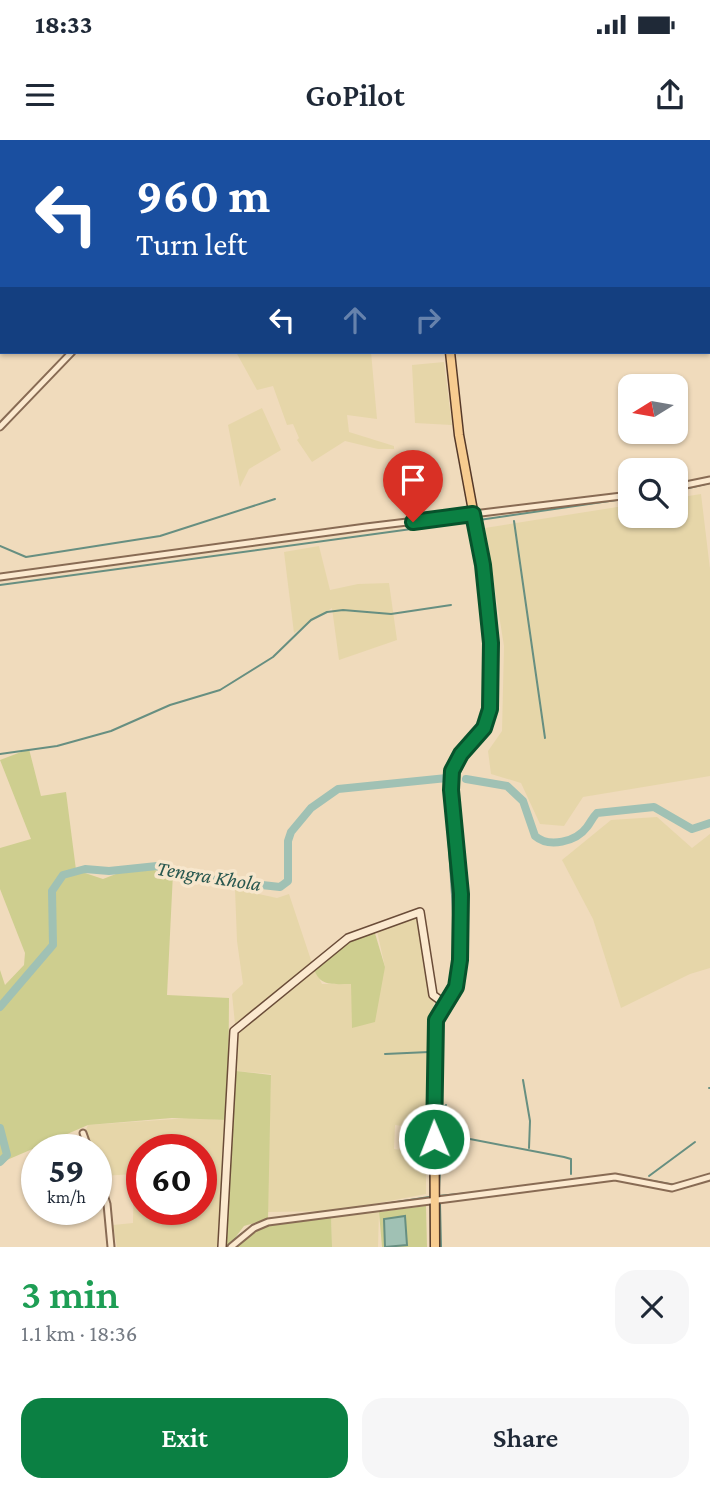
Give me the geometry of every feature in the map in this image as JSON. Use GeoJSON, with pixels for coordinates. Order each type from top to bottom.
{"type":"FeatureCollection","features":[{"type":"Feature","properties":{"kind":"main road"},"geometry":{"type":"LineString","coordinates":[[435,1247],[433,1038],[436,1020],[456,987],[460,960],[461,894],[451,790],[452,771],[461,754],[487,723],[491,699],[491,643],[483,565],[450,354]]}},
{"type":"Feature","properties":{"kind":"street"},"geometry":{"type":"LineString","coordinates":[[0,427],[70,354]]}},
{"type":"Feature","properties":{"kind":"street"},"geometry":{"type":"LineString","coordinates":[[688,485],[710,480]]}},
{"type":"Feature","properties":{"kind":"street"},"geometry":{"type":"LineString","coordinates":[[0,577],[618,496]]}},
{"type":"Feature","properties":{"kind":"street"},"geometry":{"type":"LineString","coordinates":[[222,1247],[221,1212],[234,1031],[348,938],[420,912],[433,995],[444,1003]]}},
{"type":"Feature","properties":{"kind":"street"},"geometry":{"type":"LineString","coordinates":[[231,1247],[254,1228],[268,1222],[615,1177],[672,1188],[710,1177]]}},
{"type":"Feature","properties":{"kind":"street"},"geometry":{"type":"LineString","coordinates":[[109,1225],[111,1247]]}},
{"type":"Feature","properties":{"kind":"shaded area"},"geometry":{"type":"Polygon","coordinates":[[[237,354],[371,354],[377,419],[347,415],[349,432],[394,446],[394,449],[378,449],[345,441],[312,462],[297,440],[299,438],[293,424],[287,425],[273,386],[257,390],[237,354]]]}},
{"type":"Feature","properties":{"kind":"shaded area"},"geometry":{"type":"Polygon","coordinates":[[[444,362],[452,425],[415,423],[412,365],[444,362]]]}},
{"type":"Feature","properties":{"kind":"shaded area"},"geometry":{"type":"Polygon","coordinates":[[[262,408],[281,450],[249,469],[240,487],[228,425],[262,408]]]}},
{"type":"Feature","properties":{"kind":"shaded area"},"geometry":{"type":"Polygon","coordinates":[[[701,494],[710,569],[710,776],[583,797],[564,826],[540,824],[521,783],[491,774],[488,751],[502,731],[504,646],[485,528],[618,507],[618,528],[688,528],[688,496],[701,494]]]}},
{"type":"Feature","properties":{"kind":"shaded area"},"geometry":{"type":"Polygon","coordinates":[[[319,546],[330,590],[358,584],[389,583],[397,640],[339,660],[332,608],[294,633],[284,552],[319,546]]]}},
{"type":"Feature","properties":{"kind":"shaded area"},"geometry":{"type":"Polygon","coordinates":[[[657,817],[692,848],[710,834],[710,968],[690,974],[621,1008],[593,919],[562,860],[611,820],[657,817]]]}},
{"type":"Feature","properties":{"kind":"shaded area"},"geometry":{"type":"Polygon","coordinates":[[[235,889],[277,898],[289,894],[313,966],[322,984],[352,984],[353,1028],[385,967],[377,931],[422,913],[434,995],[427,1129],[395,1125],[394,1149],[426,1153],[426,1194],[337,1211],[267,1212],[271,1074],[236,1071],[237,1032],[302,974],[235,1024],[232,994],[243,984],[237,941],[235,889]]]}},
{"type":"Feature","properties":{"kind":"shaded area"},"geometry":{"type":"Polygon","coordinates":[[[189,1118],[228,1120],[223,1247],[117,1247],[113,1225],[217,1225],[217,1134],[126,1134],[126,1175],[112,1175],[112,1134],[85,1132],[88,1125],[189,1118]]]}},
{"type":"Feature","properties":{"kind":"shaded area"},"geometry":{"type":"Polygon","coordinates":[[[379,1212],[378,1247],[332,1247],[331,1214],[379,1212]]]}},
{"type":"Feature","properties":{"kind":"shaded area"},"geometry":{"type":"Polygon","coordinates":[[[405,1216],[407,1245],[385,1247],[384,1219],[405,1216]]]}},
{"type":"Feature","properties":{"kind":"green space"},"geometry":{"type":"Polygon","coordinates":[[[29,749],[41,796],[66,792],[76,870],[103,879],[134,867],[173,873],[167,995],[229,998],[228,1120],[172,1118],[88,1125],[67,1134],[21,1134],[21,1154],[0,1163],[0,970],[5,985],[24,965],[25,953],[0,889],[0,848],[31,839],[0,760],[29,749]]]}},
{"type":"Feature","properties":{"kind":"green space"},"geometry":{"type":"Polygon","coordinates":[[[374,930],[385,967],[375,1022],[352,1028],[351,984],[322,981],[313,966],[348,938],[374,930]]]}},
{"type":"Feature","properties":{"kind":"green space"},"geometry":{"type":"Polygon","coordinates":[[[236,1071],[271,1075],[268,1219],[244,1226],[228,1247],[221,1240],[236,1071]]]}},
{"type":"Feature","properties":{"kind":"green space"},"geometry":{"type":"Polygon","coordinates":[[[426,1206],[427,1247],[382,1247],[379,1212],[426,1206]]]}},
{"type":"Feature","properties":{"kind":"green space"},"geometry":{"type":"Polygon","coordinates":[[[331,1214],[332,1247],[232,1247],[254,1228],[277,1220],[331,1214]]]}},
{"type":"Feature","properties":{"kind":"waterway"},"geometry":{"type":"LineString","coordinates":[[688,488],[710,483]]}},
{"type":"Feature","properties":{"kind":"waterway"},"geometry":{"type":"LineString","coordinates":[[0,546],[26,557],[160,536],[275,499]]}},
{"type":"Feature","properties":{"kind":"waterway"},"geometry":{"type":"LineString","coordinates":[[479,520],[618,500]]}},
{"type":"Feature","properties":{"kind":"waterway"},"geometry":{"type":"LineString","coordinates":[[0,585],[470,521]]}},
{"type":"Feature","properties":{"kind":"waterway"},"geometry":{"type":"LineString","coordinates":[[514,521],[545,738]]}},
{"type":"Feature","properties":{"kind":"waterway"},"geometry":{"type":"LineString","coordinates":[[0,754],[57,746],[111,731],[170,705],[220,690],[273,657],[311,620],[327,612],[343,610],[391,614],[451,605]]}},
{"type":"Feature","properties":{"kind":"waterway"},"geometry":{"type":"LineString","coordinates":[[447,778],[453,929],[452,980]]}},
{"type":"Feature","properties":{"kind":"waterway","name":"Tengra Khola"},"geometry":{"type":"LineString","coordinates":[[0,1007],[53,945],[52,891],[63,875],[85,869],[109,871],[157,866],[180,876],[280,887],[288,881],[288,841],[291,832],[311,808],[338,789],[447,778]]}},
{"type":"Feature","properties":{"kind":"waterway"},"geometry":{"type":"LineString","coordinates":[[466,779],[507,786],[523,801],[535,836],[547,842],[562,842],[576,836],[597,813],[654,807],[692,829],[710,823]]}},
{"type":"Feature","properties":{"kind":"waterway"},"geometry":{"type":"LineString","coordinates":[[431,1246],[429,1036],[433,1011],[438,1002]]}},
{"type":"Feature","properties":{"kind":"waterway"},"geometry":{"type":"LineString","coordinates":[[385,1054],[429,1052]]}},
{"type":"Feature","properties":{"kind":"waterway"},"geometry":{"type":"LineString","coordinates":[[523,1080],[530,1121],[529,1148]]}},
{"type":"Feature","properties":{"kind":"waterway"},"geometry":{"type":"LineString","coordinates":[[439,1191],[443,1108],[446,1105]]}},
{"type":"Feature","properties":{"kind":"waterway","name":"Tengra Khola"},"geometry":{"type":"LineString","coordinates":[[0,1128],[7,1155],[0,1162]]}},
{"type":"Feature","properties":{"kind":"waterway"},"geometry":{"type":"LineString","coordinates":[[444,1134],[571,1159],[571,1174]]}},
{"type":"Feature","properties":{"kind":"waterway"},"geometry":{"type":"LineString","coordinates":[[649,1176],[695,1142]]}},
{"type":"Feature","properties":{"kind":"waterway"},"geometry":{"type":"LineString","coordinates":[[618,1175],[640,1179]]}},
{"type":"Feature","properties":{"kind":"waterway"},"geometry":{"type":"LineString","coordinates":[[647,1180],[675,1185],[697,1178]]}},
{"type":"Feature","properties":{"kind":"waterway"},"geometry":{"type":"LineString","coordinates":[[437,1196],[470,1193]]}},
{"type":"Feature","properties":{"kind":"waterway"},"geometry":{"type":"LineString","coordinates":[[365,1207],[429,1197]]}},
{"type":"Feature","properties":{"kind":"waterway"},"geometry":{"type":"LineString","coordinates":[[440,1204],[441,1247]]}},
{"type":"Feature","properties":{"kind":"waterway"},"geometry":{"type":"LineString","coordinates":[[227,1247],[254,1226],[287,1217]]}},
{"type":"Feature","properties":{"kind":"route"},"geometry":{"type":"LineString","coordinates":[[413,522],[473,514],[483,565],[492,667],[487,723],[461,754],[452,771],[453,818],[461,894],[460,960],[456,987],[436,1020],[433,1038],[434,1139]]}}]}
